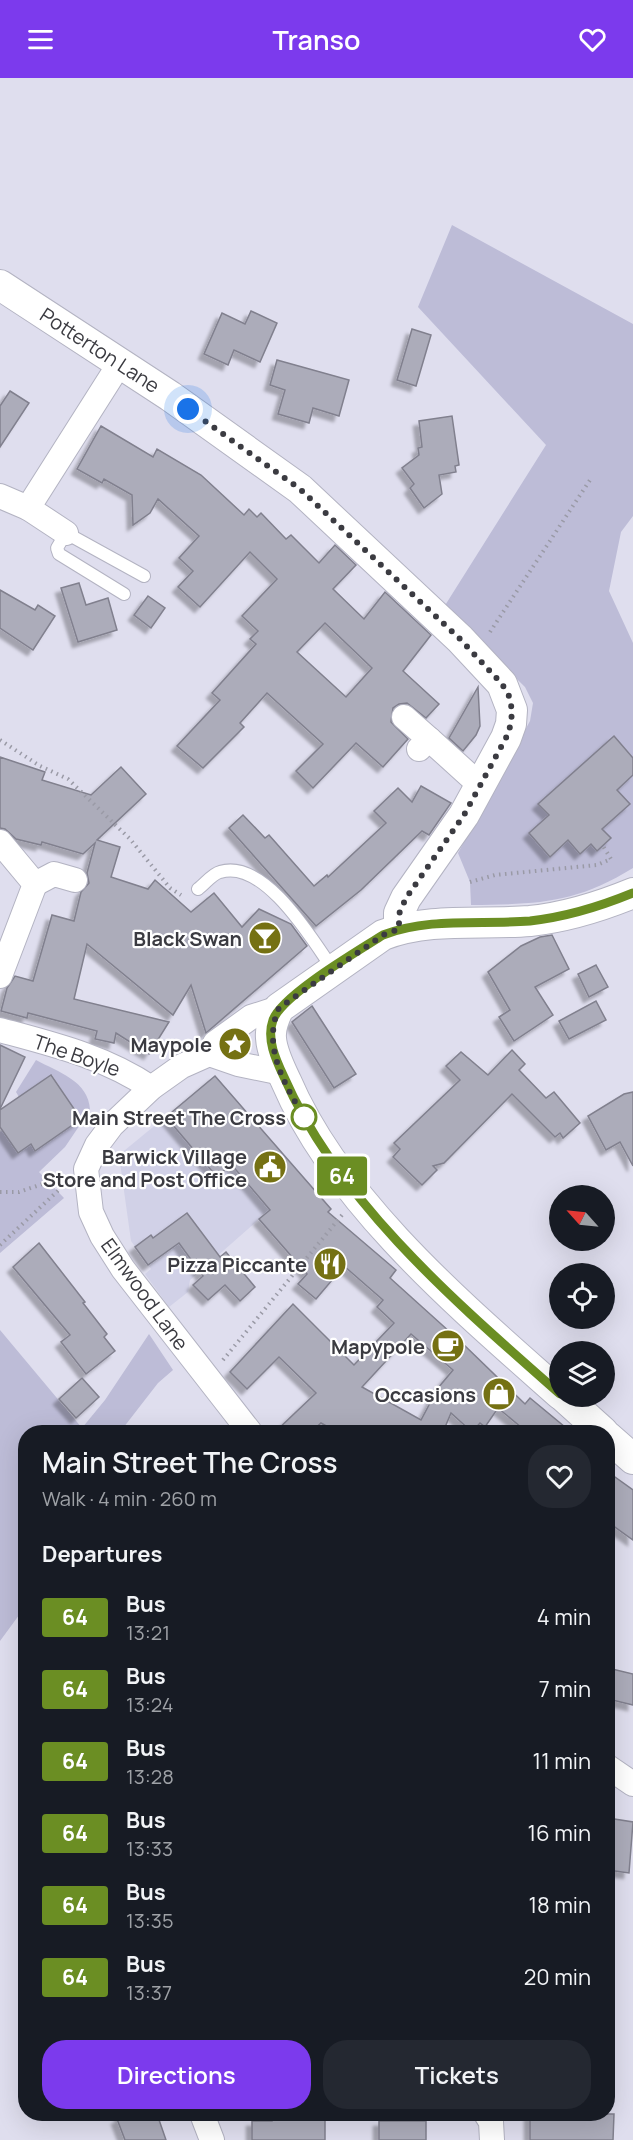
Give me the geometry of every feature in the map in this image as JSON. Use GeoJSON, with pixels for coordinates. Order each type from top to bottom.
{"type":"FeatureCollection","features":[{"type":"Feature","properties":{"kind":"street","name":"Potterton Lane"},"geometry":{"type":"LineString","coordinates":[[0,285],[120,363],[300,489],[502,684],[512,710],[511,724],[506,738],[481,786],[406,898],[391,932]]}},
{"type":"Feature","properties":{"kind":"street"},"geometry":{"type":"LineString","coordinates":[[28,508],[120,363]]}},
{"type":"Feature","properties":{"kind":"street"},"geometry":{"type":"LineString","coordinates":[[0,496],[28,508],[66,533]]}},
{"type":"Feature","properties":{"kind":"street"},"geometry":{"type":"LineString","coordinates":[[404,717],[424,744],[481,786]]}},
{"type":"Feature","properties":{"kind":"street"},"geometry":{"type":"LineString","coordinates":[[0,842],[35,884]]}},
{"type":"Feature","properties":{"kind":"street"},"geometry":{"type":"LineString","coordinates":[[0,976],[35,884],[54,874],[75,880]]}},
{"type":"Feature","properties":{"kind":"street"},"geometry":{"type":"LineString","coordinates":[[86,1169],[97,1144],[112,1125],[151,1088],[182,1066],[209,1053],[215,1043],[250,1017],[279,1008],[332,968],[391,932],[424,924],[530,921],[567,916],[598,908],[633,893]]}},
{"type":"Feature","properties":{"kind":"street"},"geometry":{"type":"LineString","coordinates":[[279,1008],[272,1023],[271,1039],[282,1073],[307,1121],[338,1171],[408,1253],[549,1384]]}},
{"type":"Feature","properties":{"kind":"street","name":"The Boyle"},"geometry":{"type":"LineString","coordinates":[[0,1030],[101,1060],[126,1071],[151,1088]]}},
{"type":"Feature","properties":{"kind":"street"},"geometry":{"type":"LineString","coordinates":[[209,1053],[238,1064],[282,1073]]}},
{"type":"Feature","properties":{"kind":"street","name":"Elmwood Lane"},"geometry":{"type":"LineString","coordinates":[[86,1169],[91,1212],[102,1236],[123,1269],[244,1425]]}},
{"type":"Feature","properties":{"kind":"street"},"geometry":{"type":"LineString","coordinates":[[575,1407],[595,1425]]}},
{"type":"Feature","properties":{"kind":"street"},"geometry":{"type":"LineString","coordinates":[[615,1443],[633,1459]]}},
{"type":"Feature","properties":{"kind":"street"},"geometry":{"type":"LineString","coordinates":[[615,1772],[633,1784]]}},
{"type":"Feature","properties":{"kind":"street"},"geometry":{"type":"LineString","coordinates":[[205,2121],[212,2140]]}},
{"type":"Feature","properties":{"kind":"street"},"geometry":{"type":"LineString","coordinates":[[490,2121],[492,2140]]}},
{"type":"Feature","properties":{"kind":"lane"},"geometry":{"type":"LineString","coordinates":[[124,594],[59,554],[57,548],[66,533],[144,576]]}},
{"type":"Feature","properties":{"kind":"lane"},"geometry":{"type":"LineString","coordinates":[[198,889],[218,872],[228,871],[256,878],[296,917],[332,968]]}},
{"type":"Feature","properties":{"kind":"path"},"geometry":{"type":"LineString","coordinates":[[475,656],[592,477]]}},
{"type":"Feature","properties":{"kind":"path"},"geometry":{"type":"LineString","coordinates":[[0,740],[40,766],[68,778],[130,839],[170,888],[182,896],[198,889]]}},
{"type":"Feature","properties":{"kind":"path"},"geometry":{"type":"LineString","coordinates":[[470,882],[495,875],[597,865],[611,859],[603,846]]}},
{"type":"Feature","properties":{"kind":"path"},"geometry":{"type":"LineString","coordinates":[[0,1192],[18,1192],[86,1169]]}},
{"type":"Feature","properties":{"kind":"path"},"geometry":{"type":"LineString","coordinates":[[0,1245],[57,1191],[86,1169]]}},
{"type":"Feature","properties":{"kind":"path"},"geometry":{"type":"LineString","coordinates":[[207,1379],[359,1196]]}},
{"type":"Feature","properties":{"kind":"shaded area"},"geometry":{"type":"Polygon","coordinates":[[[452,225],[633,324],[633,516],[621,532],[609,591],[633,643],[633,868],[592,889],[555,900],[471,905],[470,882],[458,853],[530,721],[533,703],[525,687],[444,607],[546,445],[418,307],[452,225]]]}},
{"type":"Feature","properties":{"kind":"shaded area"},"geometry":{"type":"Polygon","coordinates":[[[36,1060],[62,1073],[78,1085],[88,1100],[90,1110],[65,1147],[39,1172],[64,1198],[0,1253],[0,1132],[2,1130],[18,1153],[31,1144],[35,1150],[81,1119],[52,1075],[19,1097],[16,1092],[36,1060]]]}},
{"type":"Feature","properties":{"kind":"shaded area"},"geometry":{"type":"Polygon","coordinates":[[[215,1076],[304,1180],[190,1280],[188,1292],[169,1307],[145,1274],[151,1269],[131,1241],[119,1155],[215,1076]]]}},
{"type":"Feature","properties":{"kind":"shaded area"},"geometry":{"type":"Polygon","coordinates":[[[0,1330],[79,1425],[18,1425],[18,1617],[0,1641],[0,1330]]]}},
{"type":"Feature","properties":{"kind":"shaded area"},"geometry":{"type":"Polygon","coordinates":[[[149,1334],[173,1370],[158,1383],[125,1425],[84,1425],[105,1400],[149,1334]]]}},
{"type":"Feature","properties":{"kind":"building"},"geometry":{"type":"Polygon","coordinates":[[[251,311],[277,323],[260,362],[234,350],[228,365],[204,354],[222,313],[245,324],[251,311]]]}},
{"type":"Feature","properties":{"kind":"building"},"geometry":{"type":"Polygon","coordinates":[[[412,329],[431,335],[416,386],[397,380],[412,329]]]}},
{"type":"Feature","properties":{"kind":"building"},"geometry":{"type":"Polygon","coordinates":[[[277,360],[349,380],[339,416],[313,408],[309,423],[278,414],[285,390],[270,385],[277,360]]]}},
{"type":"Feature","properties":{"kind":"building"},"geometry":{"type":"Polygon","coordinates":[[[10,391],[29,403],[0,447],[0,406],[10,391]]]}},
{"type":"Feature","properties":{"kind":"building"},"geometry":{"type":"Polygon","coordinates":[[[452,416],[459,465],[455,466],[456,472],[439,475],[442,494],[424,508],[410,488],[414,484],[402,468],[419,455],[418,448],[422,447],[419,421],[452,416]]]}},
{"type":"Feature","properties":{"kind":"building"},"geometry":{"type":"Polygon","coordinates":[[[101,426],[153,457],[157,449],[201,475],[244,515],[249,509],[257,517],[261,513],[286,539],[291,535],[319,563],[335,545],[356,565],[333,589],[364,619],[385,592],[431,635],[403,671],[439,704],[426,718],[407,703],[393,708],[391,722],[408,739],[383,767],[356,743],[313,788],[296,771],[323,744],[267,693],[240,723],[244,727],[203,768],[177,746],[220,700],[212,693],[256,644],[250,639],[258,631],[242,616],[277,579],[250,552],[200,607],[178,587],[193,571],[179,558],[199,536],[158,499],[150,513],[133,525],[132,495],[104,479],[102,483],[77,469],[101,426]],[[325,623],[297,652],[346,697],[372,668],[325,623]]]}},
{"type":"Feature","properties":{"kind":"building"},"geometry":{"type":"Polygon","coordinates":[[[79,583],[86,605],[108,598],[117,630],[78,642],[61,588],[79,583]]]}},
{"type":"Feature","properties":{"kind":"building"},"geometry":{"type":"Polygon","coordinates":[[[0,590],[35,610],[38,605],[55,616],[33,650],[0,628],[0,590]]]}},
{"type":"Feature","properties":{"kind":"building"},"geometry":{"type":"Polygon","coordinates":[[[148,596],[165,608],[151,628],[134,615],[148,596]]]}},
{"type":"Feature","properties":{"kind":"building"},"geometry":{"type":"Polygon","coordinates":[[[478,687],[480,726],[463,751],[449,738],[478,687]]]}},
{"type":"Feature","properties":{"kind":"building"},"geometry":{"type":"Polygon","coordinates":[[[614,736],[633,758],[633,775],[617,790],[630,804],[602,829],[611,838],[597,851],[591,844],[580,854],[568,840],[550,857],[529,833],[549,815],[538,804],[614,736]]]}},
{"type":"Feature","properties":{"kind":"building"},"geometry":{"type":"Polygon","coordinates":[[[0,757],[45,772],[42,780],[91,795],[121,767],[146,794],[97,840],[120,847],[111,877],[148,889],[155,880],[191,912],[214,893],[242,927],[259,909],[291,924],[307,946],[206,1033],[191,985],[173,1015],[87,944],[74,999],[169,1022],[149,1054],[116,1033],[114,1043],[95,1039],[97,1031],[28,1013],[27,1018],[1,1011],[7,988],[15,976],[33,981],[52,915],[74,921],[81,892],[89,883],[87,873],[95,843],[83,854],[42,842],[41,845],[16,839],[5,829],[0,828],[0,757]]]}},
{"type":"Feature","properties":{"kind":"building"},"geometry":{"type":"Polygon","coordinates":[[[421,786],[451,803],[429,835],[422,831],[361,890],[316,926],[229,828],[243,815],[265,838],[269,835],[314,886],[327,875],[328,877],[386,823],[374,811],[398,788],[412,802],[421,786]]]}},
{"type":"Feature","properties":{"kind":"building"},"geometry":{"type":"Polygon","coordinates":[[[552,935],[569,969],[535,987],[553,1015],[514,1041],[499,1017],[510,1010],[488,972],[521,946],[540,937],[552,935]]]}},
{"type":"Feature","properties":{"kind":"building"},"geometry":{"type":"Polygon","coordinates":[[[596,965],[608,987],[589,997],[578,974],[596,965]]]}},
{"type":"Feature","properties":{"kind":"building"},"geometry":{"type":"Polygon","coordinates":[[[596,1001],[606,1020],[569,1039],[559,1021],[596,1001]]]}},
{"type":"Feature","properties":{"kind":"building"},"geometry":{"type":"Polygon","coordinates":[[[312,1006],[356,1074],[334,1088],[292,1022],[312,1006]]]}},
{"type":"Feature","properties":{"kind":"building"},"geometry":{"type":"Polygon","coordinates":[[[0,1045],[25,1057],[0,1109],[0,1045]]]}},
{"type":"Feature","properties":{"kind":"building"},"geometry":{"type":"Polygon","coordinates":[[[512,1050],[525,1064],[519,1070],[546,1098],[554,1092],[580,1123],[563,1138],[560,1133],[555,1137],[512,1094],[444,1163],[433,1166],[437,1170],[422,1185],[393,1157],[400,1149],[394,1143],[460,1080],[446,1066],[461,1052],[488,1075],[512,1050]]]}},
{"type":"Feature","properties":{"kind":"building"},"geometry":{"type":"Polygon","coordinates":[[[51,1075],[81,1119],[35,1151],[31,1144],[18,1153],[0,1127],[0,1110],[51,1075]]]}},
{"type":"Feature","properties":{"kind":"building"},"geometry":{"type":"Polygon","coordinates":[[[215,1076],[331,1209],[328,1212],[396,1270],[390,1278],[525,1404],[530,1398],[563,1425],[519,1425],[498,1408],[486,1425],[480,1423],[464,1425],[451,1413],[446,1425],[325,1425],[321,1423],[319,1425],[282,1425],[316,1393],[279,1357],[247,1389],[230,1372],[293,1304],[354,1365],[394,1323],[377,1307],[383,1300],[344,1266],[316,1299],[298,1284],[307,1274],[259,1219],[270,1210],[231,1164],[217,1177],[166,1117],[215,1076]],[[411,1334],[362,1387],[421,1420],[438,1388],[453,1370],[411,1334]]]}},
{"type":"Feature","properties":{"kind":"building"},"geometry":{"type":"Polygon","coordinates":[[[633,1092],[633,1166],[620,1142],[606,1150],[588,1116],[624,1094],[633,1092]]]}},
{"type":"Feature","properties":{"kind":"building"},"geometry":{"type":"Polygon","coordinates":[[[187,1213],[220,1257],[226,1252],[255,1287],[240,1301],[225,1285],[208,1300],[193,1285],[203,1276],[179,1243],[148,1265],[135,1247],[151,1235],[153,1238],[187,1213]]]}},
{"type":"Feature","properties":{"kind":"building"},"geometry":{"type":"Polygon","coordinates":[[[39,1243],[85,1302],[83,1303],[107,1334],[104,1337],[115,1351],[86,1374],[61,1342],[70,1335],[13,1267],[39,1243]]]}},
{"type":"Feature","properties":{"kind":"building"},"geometry":{"type":"Polygon","coordinates":[[[82,1378],[99,1397],[76,1418],[59,1399],[82,1378]]]}},
{"type":"Feature","properties":{"kind":"building"},"geometry":{"type":"Polygon","coordinates":[[[615,1477],[633,1490],[633,1540],[615,1527],[615,1477]]]}},
{"type":"Feature","properties":{"kind":"building"},"geometry":{"type":"Polygon","coordinates":[[[615,1670],[633,1674],[633,1705],[615,1701],[615,1670]]]}},
{"type":"Feature","properties":{"kind":"building"},"geometry":{"type":"Polygon","coordinates":[[[615,1819],[633,1822],[629,1873],[615,1871],[615,1819]]]}},
{"type":"Feature","properties":{"kind":"building"},"geometry":{"type":"Polygon","coordinates":[[[118,2121],[159,2121],[166,2140],[125,2140],[118,2121]]]}},
{"type":"Feature","properties":{"kind":"building"},"geometry":{"type":"Polygon","coordinates":[[[252,2121],[325,2121],[325,2140],[252,2140],[252,2121]]]}},
{"type":"Feature","properties":{"kind":"building"},"geometry":{"type":"Polygon","coordinates":[[[379,2121],[426,2121],[426,2140],[379,2140],[379,2121]]]}},
{"type":"Feature","properties":{"kind":"building"},"geometry":{"type":"Polygon","coordinates":[[[530,2121],[614,2121],[613,2140],[530,2140],[530,2121]]]}},
{"type":"Feature","properties":{"kind":"bus line","name":"64"},"geometry":{"type":"LineString","coordinates":[[549,1384],[408,1253],[338,1171],[294,1101],[274,1055],[271,1039],[272,1023],[279,1008],[332,968],[383,935],[399,929],[424,924],[530,921],[567,916],[598,908],[633,893]]}},
{"type":"Feature","properties":{"kind":"place","name":"Black Swan"},"geometry":{"type":"Point","coordinates":[265,938]}},
{"type":"Feature","properties":{"kind":"place","name":"Maypole"},"geometry":{"type":"Point","coordinates":[235,1044]}},
{"type":"Feature","properties":{"kind":"place","name":"Main Street The Cross"},"geometry":{"type":"Point","coordinates":[304,1117]}},
{"type":"Feature","properties":{"kind":"place","name":"Barwick Village Store and Post Office"},"geometry":{"type":"Point","coordinates":[270,1167]}},
{"type":"Feature","properties":{"kind":"place","name":"Pizza Piccante"},"geometry":{"type":"Point","coordinates":[330,1264]}},
{"type":"Feature","properties":{"kind":"place","name":"Mapypole"},"geometry":{"type":"Point","coordinates":[448,1346]}},
{"type":"Feature","properties":{"kind":"place","name":"Occasions"},"geometry":{"type":"Point","coordinates":[499,1394]}},
{"type":"Feature","properties":{"kind":"route"},"geometry":{"type":"LineString","coordinates":[[188,409],[300,489],[460,639],[502,684],[509,696],[512,710],[511,724],[506,738],[481,786],[446,842],[406,898],[399,914],[399,929],[383,935],[332,968],[279,1008],[272,1023],[271,1039],[274,1055],[294,1101],[304,1117]]}}]}
